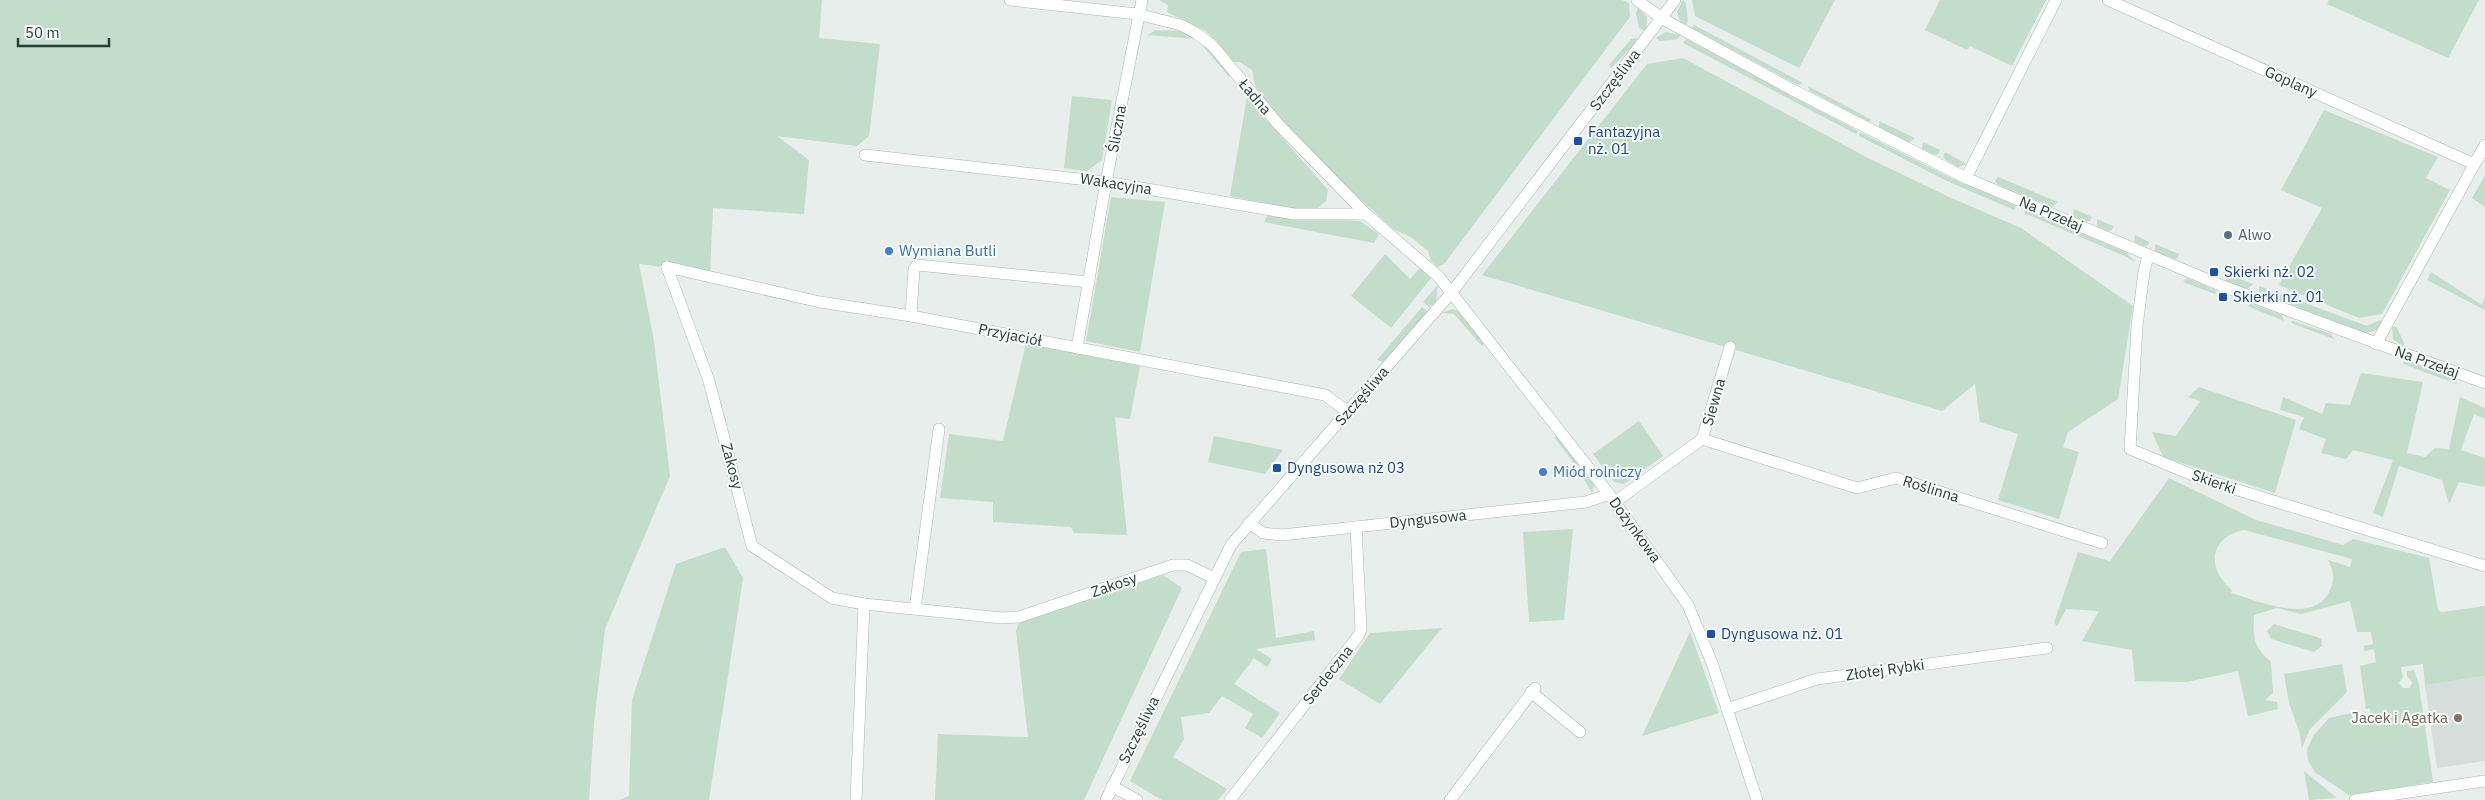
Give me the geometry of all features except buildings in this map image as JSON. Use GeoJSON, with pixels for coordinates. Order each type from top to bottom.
{"type":"FeatureCollection","features":[{"type":"Feature","properties":{"kind":"street","name":"Ładna"},"geometry":{"type":"LineString","coordinates":[[1010,0],[1137,14],[1181,25],[1204,37],[1279,125],[1366,214],[1423,261],[1452,292]]}},
{"type":"Feature","properties":{"kind":"street","name":"Śliczna"},"geometry":{"type":"LineString","coordinates":[[1077,348],[1137,14],[1142,0]]}},
{"type":"Feature","properties":{"kind":"street","name":"Na Przełaj"},"geometry":{"type":"LineString","coordinates":[[1637,0],[1662,19],[1966,178],[2225,287],[2485,383]]}},
{"type":"Feature","properties":{"kind":"street","name":"Szczęśliwa"},"geometry":{"type":"LineString","coordinates":[[1106,800],[1231,545],[1452,292],[1676,0]]}},
{"type":"Feature","properties":{"kind":"street"},"geometry":{"type":"LineString","coordinates":[[1966,178],[2056,0]]}},
{"type":"Feature","properties":{"kind":"street","name":"Goplany"},"geometry":{"type":"LineString","coordinates":[[2108,0],[2474,164]]}},
{"type":"Feature","properties":{"kind":"street"},"geometry":{"type":"LineString","coordinates":[[2376,344],[2485,146]]}},
{"type":"Feature","properties":{"kind":"street","name":"Wakacyjna"},"geometry":{"type":"LineString","coordinates":[[865,155],[1106,182],[1294,214],[1366,214]]}},
{"type":"Feature","properties":{"kind":"street","name":"Skierki"},"geometry":{"type":"LineString","coordinates":[[2148,255],[2144,272],[2138,326],[2130,449],[2202,479],[2485,566]]}},
{"type":"Feature","properties":{"kind":"street"},"geometry":{"type":"LineString","coordinates":[[911,316],[914,269],[917,265],[1089,282]]}},
{"type":"Feature","properties":{"kind":"street","name":"Przyjaciół"},"geometry":{"type":"LineString","coordinates":[[667,267],[820,302],[911,316],[1325,395],[1348,412]]}},
{"type":"Feature","properties":{"kind":"street","name":"Zakosy"},"geometry":{"type":"LineString","coordinates":[[667,267],[709,381],[752,546],[832,598],[864,604],[1002,618],[1018,617],[1173,565],[1187,565],[1214,578]]}},
{"type":"Feature","properties":{"kind":"street","name":"Dożynkowa"},"geometry":{"type":"LineString","coordinates":[[1452,292],[1612,498],[1691,610],[1709,654],[1758,800]]}},
{"type":"Feature","properties":{"kind":"street","name":"Siewna"},"geometry":{"type":"LineString","coordinates":[[1612,498],[1702,439],[1730,347]]}},
{"type":"Feature","properties":{"kind":"street"},"geometry":{"type":"LineString","coordinates":[[915,609],[939,430]]}},
{"type":"Feature","properties":{"kind":"street","name":"Roślinna"},"geometry":{"type":"LineString","coordinates":[[1702,439],[1857,488],[1896,478],[2102,544]]}},
{"type":"Feature","properties":{"kind":"street","name":"Dyngusowa"},"geometry":{"type":"LineString","coordinates":[[1249,523],[1264,533],[1278,535],[1612,498]]}},
{"type":"Feature","properties":{"kind":"street","name":"Serdeczna"},"geometry":{"type":"LineString","coordinates":[[1230,800],[1359,635],[1361,628],[1356,527]]}},
{"type":"Feature","properties":{"kind":"street"},"geometry":{"type":"LineString","coordinates":[[856,800],[864,604]]}},
{"type":"Feature","properties":{"kind":"street","name":"Złotej Rybki"},"geometry":{"type":"LineString","coordinates":[[1727,709],[1817,679],[2047,648]]}},
{"type":"Feature","properties":{"kind":"street"},"geometry":{"type":"LineString","coordinates":[[1450,800],[1533,690],[1580,732]]}},
{"type":"Feature","properties":{"kind":"street"},"geometry":{"type":"LineString","coordinates":[[2355,800],[2485,781]]}},
{"type":"Feature","properties":{"kind":"street"},"geometry":{"type":"LineString","coordinates":[[1112,786],[1136,800]]}},
{"type":"Feature","properties":{"kind":"shaded area"},"geometry":{"type":"Polygon","coordinates":[[[2485,676],[2485,761],[2437,768],[2425,685],[2485,676]]]}},
{"type":"Feature","properties":{"kind":"green space"},"geometry":{"type":"Polygon","coordinates":[[[0,0],[822,0],[819,38],[880,44],[869,136],[857,146],[777,136],[809,160],[804,214],[713,208],[710,273],[639,264],[654,341],[670,476],[605,629],[594,723],[589,800],[0,800],[0,0]]]}},
{"type":"Feature","properties":{"kind":"green space"},"geometry":{"type":"Polygon","coordinates":[[[1159,0],[1622,0],[1629,3],[1630,17],[1444,264],[1438,267],[1431,261],[1428,251],[1411,237],[1393,229],[1339,180],[1264,101],[1255,85],[1252,70],[1240,62],[1234,62],[1206,31],[1167,12],[1168,5],[1159,0]]]}},
{"type":"Feature","properties":{"kind":"green space"},"geometry":{"type":"Polygon","coordinates":[[[1683,0],[1686,3],[1688,21],[1686,25],[1680,21],[1677,12],[1683,0]]]}},
{"type":"Feature","properties":{"kind":"green space"},"geometry":{"type":"Polygon","coordinates":[[[1692,0],[1835,0],[1799,68],[1695,16],[1692,0]]]}},
{"type":"Feature","properties":{"kind":"green space"},"geometry":{"type":"Polygon","coordinates":[[[1940,0],[2046,0],[2012,66],[1970,46],[1967,50],[1925,30],[1940,0]]]}},
{"type":"Feature","properties":{"kind":"green space"},"geometry":{"type":"Polygon","coordinates":[[[2329,0],[2479,0],[2448,58],[2327,4],[2329,0]]]}},
{"type":"Feature","properties":{"kind":"green space"},"geometry":{"type":"Polygon","coordinates":[[[1638,7],[1647,17],[1646,32],[1639,28],[1636,13],[1638,7]]]}},
{"type":"Feature","properties":{"kind":"green space"},"geometry":{"type":"Polygon","coordinates":[[[1694,25],[1803,83],[1798,85],[1692,28],[1694,25]]]}},
{"type":"Feature","properties":{"kind":"green space"},"geometry":{"type":"Polygon","coordinates":[[[1155,30],[1182,31],[1197,36],[1215,52],[1230,78],[1197,39],[1148,35],[1155,30]]]}},
{"type":"Feature","properties":{"kind":"green space"},"geometry":{"type":"Polygon","coordinates":[[[1666,32],[1680,35],[1678,39],[1660,41],[1656,38],[1666,32]]]}},
{"type":"Feature","properties":{"kind":"green space"},"geometry":{"type":"Polygon","coordinates":[[[1636,38],[1638,41],[1611,68],[1609,65],[1631,39],[1636,38]]]}},
{"type":"Feature","properties":{"kind":"green space"},"geometry":{"type":"Polygon","coordinates":[[[1686,39],[1858,131],[1856,134],[1683,43],[1686,39]]]}},
{"type":"Feature","properties":{"kind":"green space"},"geometry":{"type":"Polygon","coordinates":[[[1683,58],[1868,158],[1949,197],[2021,228],[2133,306],[2118,399],[2068,432],[2063,447],[2079,452],[2059,519],[1998,500],[2018,434],[1980,422],[1975,384],[1942,411],[1482,275],[1647,64],[1683,58]]]}},
{"type":"Feature","properties":{"kind":"green space"},"geometry":{"type":"Polygon","coordinates":[[[1808,86],[1872,120],[1868,122],[1810,91],[1808,86]]]}},
{"type":"Feature","properties":{"kind":"green space"},"geometry":{"type":"Polygon","coordinates":[[[1072,96],[1112,100],[1102,160],[1087,171],[1064,168],[1072,96]]]}},
{"type":"Feature","properties":{"kind":"green space"},"geometry":{"type":"Polygon","coordinates":[[[1247,97],[1328,190],[1326,201],[1312,213],[1230,196],[1247,97]]]}},
{"type":"Feature","properties":{"kind":"green space"},"geometry":{"type":"Polygon","coordinates":[[[2324,110],[2438,157],[2426,178],[2450,190],[2382,314],[2359,318],[2279,285],[2322,208],[2281,190],[2324,110]]]}},
{"type":"Feature","properties":{"kind":"green space"},"geometry":{"type":"Polygon","coordinates":[[[1879,121],[1915,138],[1909,143],[1879,128],[1879,121]]]}},
{"type":"Feature","properties":{"kind":"green space"},"geometry":{"type":"Polygon","coordinates":[[[1860,132],[1951,178],[2016,206],[2014,210],[1947,181],[1859,136],[1860,132]]]}},
{"type":"Feature","properties":{"kind":"green space"},"geometry":{"type":"Polygon","coordinates":[[[1923,142],[1940,150],[1938,154],[1934,155],[1922,149],[1923,142]]]}},
{"type":"Feature","properties":{"kind":"green space"},"geometry":{"type":"Polygon","coordinates":[[[1945,152],[1967,164],[1958,167],[1943,158],[1945,152]]]}},
{"type":"Feature","properties":{"kind":"green space"},"geometry":{"type":"Polygon","coordinates":[[[1998,177],[2058,202],[2052,207],[1997,184],[1995,181],[1998,177]]]}},
{"type":"Feature","properties":{"kind":"green space"},"geometry":{"type":"Polygon","coordinates":[[[2485,177],[2485,207],[2472,198],[2485,177]]]}},
{"type":"Feature","properties":{"kind":"green space"},"geometry":{"type":"Polygon","coordinates":[[[1111,197],[1165,202],[1140,352],[1086,341],[1111,197]]]}},
{"type":"Feature","properties":{"kind":"green space"},"geometry":{"type":"Polygon","coordinates":[[[2074,209],[2092,217],[2090,221],[2086,222],[2073,216],[2074,209]]]}},
{"type":"Feature","properties":{"kind":"green space"},"geometry":{"type":"Polygon","coordinates":[[[2025,210],[2126,252],[2135,262],[2024,213],[2025,210]]]}},
{"type":"Feature","properties":{"kind":"green space"},"geometry":{"type":"Polygon","coordinates":[[[1267,216],[1360,221],[1379,234],[1374,243],[1264,222],[1267,216]]]}},
{"type":"Feature","properties":{"kind":"green space"},"geometry":{"type":"Polygon","coordinates":[[[2097,219],[2113,226],[2112,230],[2108,231],[2097,226],[2097,219]]]}},
{"type":"Feature","properties":{"kind":"green space"},"geometry":{"type":"Polygon","coordinates":[[[2135,235],[2149,242],[2148,245],[2144,246],[2134,242],[2135,235]]]}},
{"type":"Feature","properties":{"kind":"green space"},"geometry":{"type":"Polygon","coordinates":[[[2155,244],[2179,254],[2178,258],[2174,259],[2155,251],[2155,244]]]}},
{"type":"Feature","properties":{"kind":"green space"},"geometry":{"type":"Polygon","coordinates":[[[1385,254],[1410,279],[1421,267],[1431,278],[1391,328],[1351,296],[1385,254]]]}},
{"type":"Feature","properties":{"kind":"green space"},"geometry":{"type":"Polygon","coordinates":[[[2431,272],[2482,305],[2485,297],[2485,310],[2427,280],[2431,272]]]}},
{"type":"Feature","properties":{"kind":"green space"},"geometry":{"type":"Polygon","coordinates":[[[2227,274],[2253,284],[2247,289],[2226,281],[2227,274]]]}},
{"type":"Feature","properties":{"kind":"green space"},"geometry":{"type":"Polygon","coordinates":[[[2187,278],[2217,291],[2215,294],[2183,282],[2187,278]]]}},
{"type":"Feature","properties":{"kind":"green space"},"geometry":{"type":"Polygon","coordinates":[[[1438,285],[1436,302],[1429,307],[1423,302],[1438,285]]]}},
{"type":"Feature","properties":{"kind":"green space"},"geometry":{"type":"Polygon","coordinates":[[[2259,286],[2367,326],[2380,320],[2383,321],[2378,330],[2366,333],[2259,293],[2259,286]]]}},
{"type":"Feature","properties":{"kind":"green space"},"geometry":{"type":"Polygon","coordinates":[[[2251,304],[2282,315],[2284,321],[2247,306],[2251,304]]]}},
{"type":"Feature","properties":{"kind":"green space"},"geometry":{"type":"Polygon","coordinates":[[[1422,307],[1428,312],[1383,362],[1377,360],[1422,307]]]}},
{"type":"Feature","properties":{"kind":"green space"},"geometry":{"type":"Polygon","coordinates":[[[1452,309],[1463,312],[1485,340],[1482,346],[1454,314],[1442,313],[1452,309]]]}},
{"type":"Feature","properties":{"kind":"green space"},"geometry":{"type":"Polygon","coordinates":[[[2293,321],[2331,334],[2334,339],[2291,323],[2293,321]]]}},
{"type":"Feature","properties":{"kind":"green space"},"geometry":{"type":"Polygon","coordinates":[[[2392,326],[2397,328],[2404,343],[2403,347],[2393,339],[2392,326]]]}},
{"type":"Feature","properties":{"kind":"green space"},"geometry":{"type":"Polygon","coordinates":[[[1026,343],[1140,366],[1130,419],[1115,417],[1127,535],[1074,533],[1071,527],[993,522],[993,502],[940,498],[949,434],[1003,441],[1026,343]]]}},
{"type":"Feature","properties":{"kind":"green space"},"geometry":{"type":"Polygon","coordinates":[[[2405,360],[2456,379],[2457,384],[2403,364],[2405,360]]]}},
{"type":"Feature","properties":{"kind":"green space"},"geometry":{"type":"Polygon","coordinates":[[[2361,373],[2423,382],[2407,453],[2425,457],[2435,448],[2449,449],[2460,397],[2485,408],[2485,419],[2474,414],[2461,450],[2485,458],[2485,487],[2459,482],[2449,504],[2442,480],[2399,466],[2383,517],[2373,513],[2393,460],[2353,450],[2346,459],[2321,453],[2326,439],[2299,429],[2304,417],[2280,410],[2283,397],[2322,414],[2326,403],[2350,405],[2361,373]]]}},
{"type":"Feature","properties":{"kind":"green space"},"geometry":{"type":"Polygon","coordinates":[[[2199,387],[2296,420],[2275,493],[2163,457],[2152,432],[2176,436],[2200,401],[2188,397],[2199,387]]]}},
{"type":"Feature","properties":{"kind":"green space"},"geometry":{"type":"Polygon","coordinates":[[[1639,421],[1663,456],[1624,484],[1614,482],[1593,454],[1639,421]]]}},
{"type":"Feature","properties":{"kind":"green space"},"geometry":{"type":"Polygon","coordinates":[[[1214,436],[1283,450],[1265,474],[1208,462],[1214,436]]]}},
{"type":"Feature","properties":{"kind":"green space"},"geometry":{"type":"Polygon","coordinates":[[[1554,437],[1560,437],[1579,463],[1576,466],[1554,437]]]}},
{"type":"Feature","properties":{"kind":"green space"},"geometry":{"type":"Polygon","coordinates":[[[1583,468],[1594,485],[1592,493],[1579,471],[1583,468]]]}},
{"type":"Feature","properties":{"kind":"green space"},"geometry":{"type":"Polygon","coordinates":[[[2169,478],[2256,520],[2343,545],[2353,539],[2429,558],[2438,610],[2442,612],[2485,606],[2485,676],[2425,685],[2423,664],[2401,667],[2403,677],[2399,683],[2403,688],[2410,688],[2412,682],[2407,676],[2407,671],[2414,670],[2419,685],[2433,782],[2349,795],[2316,773],[2308,761],[2307,750],[2313,736],[2329,718],[2352,713],[2353,725],[2372,723],[2370,708],[2366,709],[2360,666],[2376,662],[2374,649],[2364,651],[2364,646],[2373,644],[2371,632],[2357,632],[2350,601],[2301,614],[2277,608],[2254,615],[2255,641],[2271,662],[2273,693],[2265,700],[2277,702],[2278,709],[2248,716],[2238,671],[2187,682],[2135,681],[2132,650],[2082,641],[2099,611],[2066,609],[2057,626],[2054,623],[2078,552],[2110,561],[2169,478]],[[2244,530],[2224,539],[2215,555],[2215,564],[2218,573],[2232,590],[2231,593],[2270,605],[2299,609],[2312,607],[2323,601],[2330,590],[2333,583],[2333,575],[2328,560],[2350,567],[2352,559],[2244,530]]]}},
{"type":"Feature","properties":{"kind":"green space"},"geometry":{"type":"Polygon","coordinates":[[[1573,529],[1564,620],[1529,622],[1523,532],[1573,529]]]}},
{"type":"Feature","properties":{"kind":"green space"},"geometry":{"type":"Polygon","coordinates":[[[725,547],[743,578],[709,800],[619,800],[629,796],[632,700],[676,564],[725,547]]]}},
{"type":"Feature","properties":{"kind":"green space"},"geometry":{"type":"Polygon","coordinates":[[[1266,549],[1276,638],[1314,631],[1315,640],[1256,649],[1272,659],[1267,667],[1254,658],[1234,684],[1280,713],[1262,738],[1245,728],[1253,714],[1222,696],[1209,713],[1181,717],[1184,739],[1173,757],[1227,789],[1218,800],[1162,800],[1130,781],[1241,552],[1266,549]]]}},
{"type":"Feature","properties":{"kind":"green space"},"geometry":{"type":"Polygon","coordinates":[[[1163,575],[1182,588],[1084,800],[935,800],[938,734],[1028,737],[1016,631],[1019,623],[1163,575]]]}},
{"type":"Feature","properties":{"kind":"green space"},"geometry":{"type":"Polygon","coordinates":[[[2274,624],[2317,637],[2321,639],[2322,646],[2314,652],[2271,639],[2267,631],[2274,624]]]}},
{"type":"Feature","properties":{"kind":"green space"},"geometry":{"type":"Polygon","coordinates":[[[1442,628],[1380,704],[1339,679],[1370,633],[1442,628]]]}},
{"type":"Feature","properties":{"kind":"green space"},"geometry":{"type":"Polygon","coordinates":[[[1690,632],[1719,713],[1642,736],[1690,632]]]}},
{"type":"Feature","properties":{"kind":"green space"},"geometry":{"type":"Polygon","coordinates":[[[2342,664],[2347,692],[2310,729],[2302,748],[2300,734],[2289,703],[2284,674],[2342,664]]]}},
{"type":"Feature","properties":{"kind":"green space"},"geometry":{"type":"Polygon","coordinates":[[[2304,771],[2337,798],[2309,800],[2304,771]]]}},
{"type":"Feature","properties":{"kind":"place","name":"Fantazyjna nż. 01"},"geometry":{"type":"Point","coordinates":[1578,141]}},
{"type":"Feature","properties":{"kind":"place","name":"Alwo"},"geometry":{"type":"Point","coordinates":[2228,235]}},
{"type":"Feature","properties":{"kind":"place","name":"Wymiana Butli"},"geometry":{"type":"Point","coordinates":[889,251]}},
{"type":"Feature","properties":{"kind":"place","name":"Skierki nż. 02"},"geometry":{"type":"Point","coordinates":[2214,272]}},
{"type":"Feature","properties":{"kind":"place","name":"Skierki nż. 01"},"geometry":{"type":"Point","coordinates":[2223,297]}},
{"type":"Feature","properties":{"kind":"place","name":"Dyngusowa nż 03"},"geometry":{"type":"Point","coordinates":[1277,468]}},
{"type":"Feature","properties":{"kind":"place","name":"Miód rolniczy"},"geometry":{"type":"Point","coordinates":[1543,472]}},
{"type":"Feature","properties":{"kind":"place","name":"Dyngusowa nż. 01"},"geometry":{"type":"Point","coordinates":[1711,634]}},
{"type":"Feature","properties":{"kind":"place","name":"Jacek i Agatka"},"geometry":{"type":"Point","coordinates":[2458,718]}}]}
